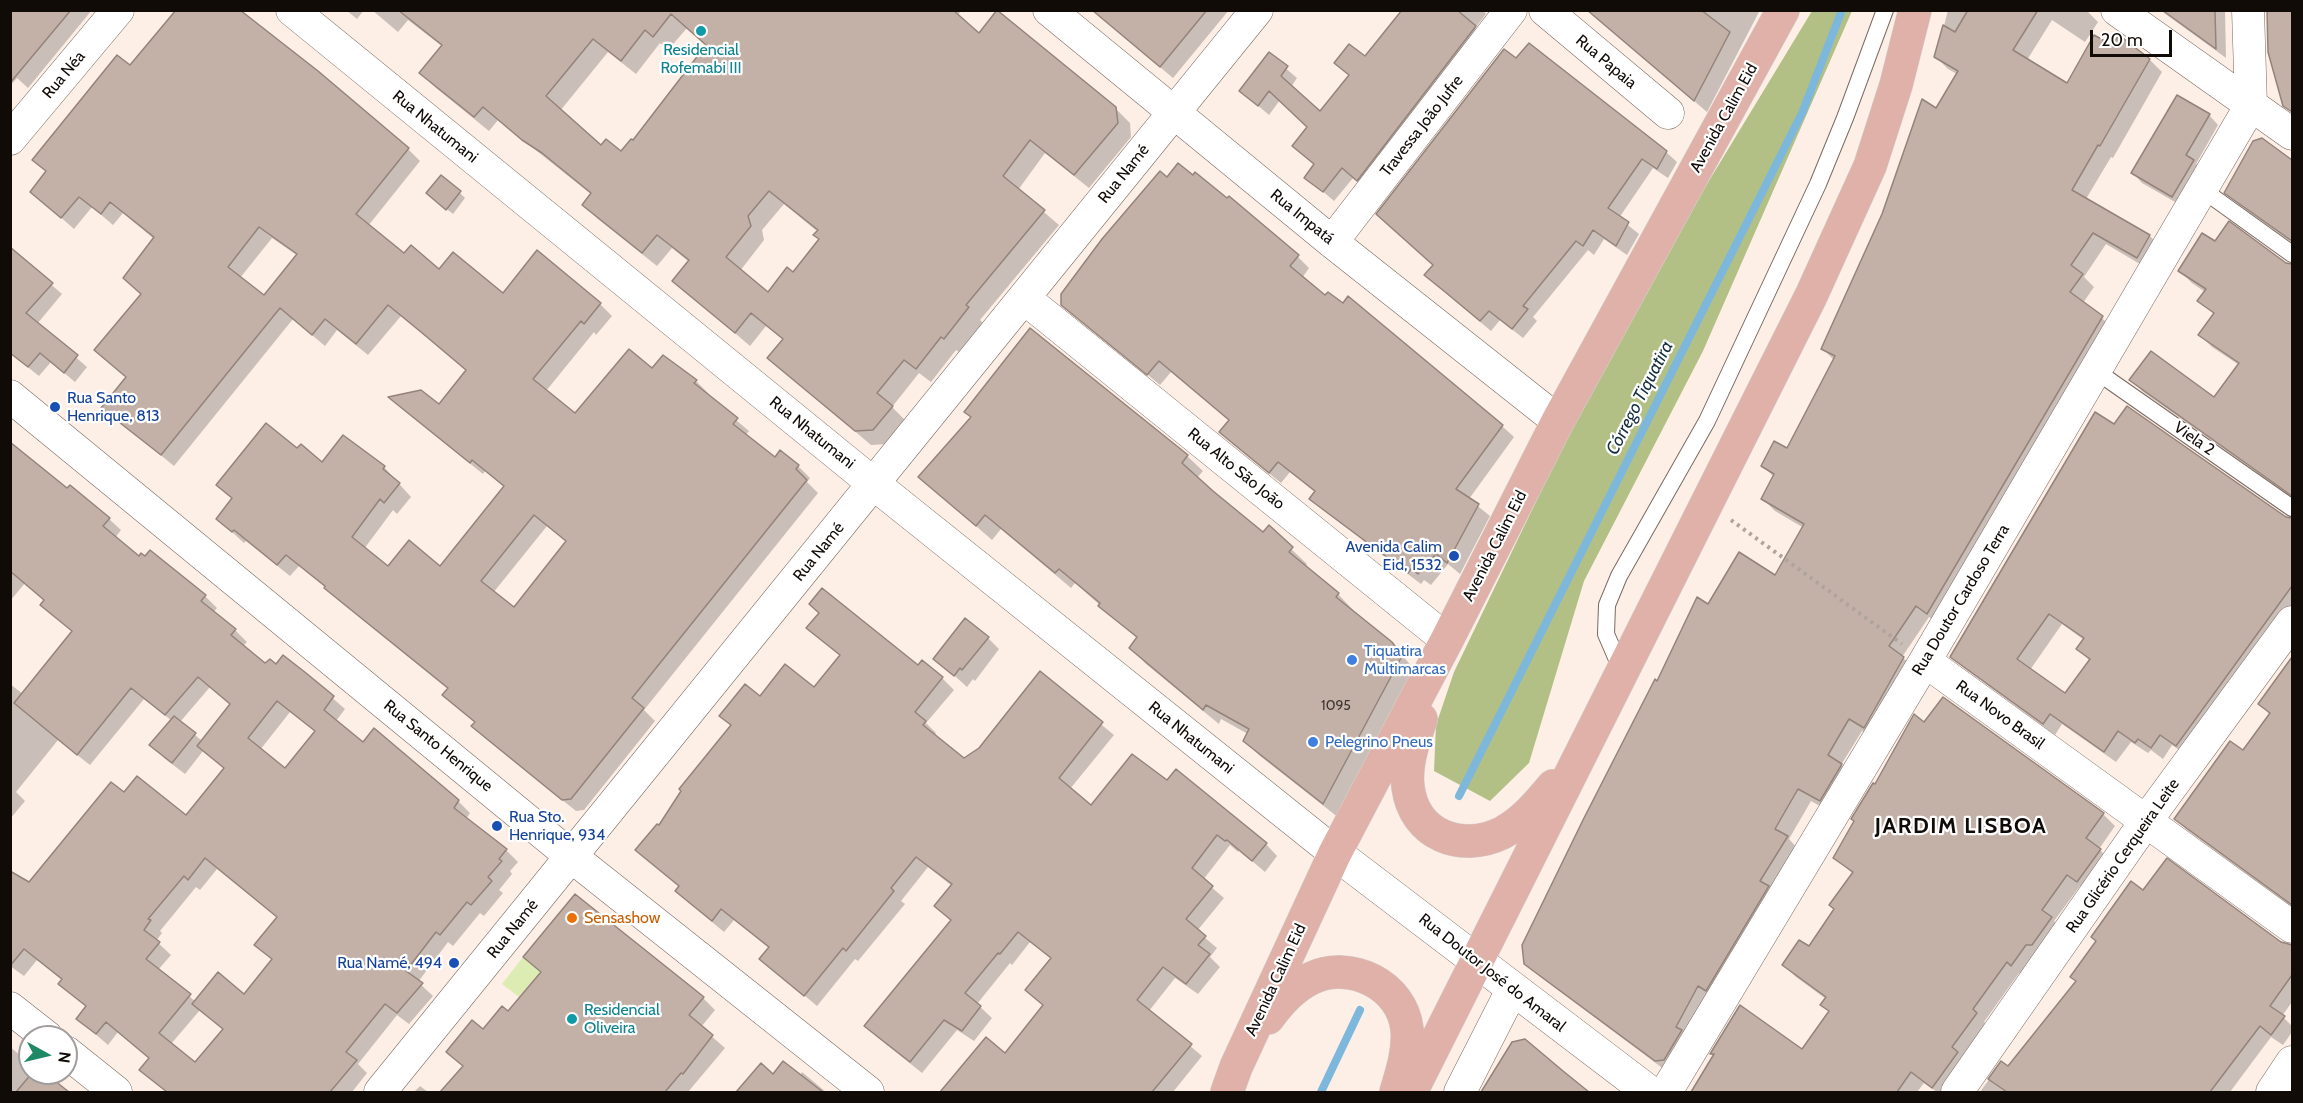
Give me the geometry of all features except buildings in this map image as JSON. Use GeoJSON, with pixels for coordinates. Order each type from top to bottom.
{"type":"FeatureCollection","features":[{"type":"Feature","properties":{"kind":"main road","name":"Avenida Calim Eid"},"geometry":{"type":"LineString","coordinates":[[1232,1080],[1335,853],[1447,640],[1558,421],[1783,10]]}},
{"type":"Feature","properties":{"kind":"main road"},"geometry":{"type":"LineString","coordinates":[[1411,1092],[1811,296],[1870,166],[1896,85],[1915,10]]}},
{"type":"Feature","properties":{"kind":"main road"},"geometry":{"type":"LineString","coordinates":[[1447,640],[1409,762],[1410,797],[1418,814],[1432,830],[1449,839],[1461,842],[1482,840],[1503,832],[1534,808],[1580,754]]}},
{"type":"Feature","properties":{"kind":"main road"},"geometry":{"type":"LineString","coordinates":[[1232,1080],[1265,1022],[1293,991],[1313,977],[1324,974],[1354,973],[1374,980],[1382,986],[1396,1002],[1405,1019],[1407,1053],[1396,1092]]}},
{"type":"Feature","properties":{"kind":"street","name":"Rua Néa"},"geometry":{"type":"LineString","coordinates":[[10,139],[118,10]]}},
{"type":"Feature","properties":{"kind":"street","name":"Rua Nhatumani"},"geometry":{"type":"LineString","coordinates":[[292,10],[874,484],[1335,853]]}},
{"type":"Feature","properties":{"kind":"street","name":"Rua Impatá"},"geometry":{"type":"LineString","coordinates":[[1048,10],[1332,242],[1558,421]]}},
{"type":"Feature","properties":{"kind":"street","name":"Rua Namé"},"geometry":{"type":"LineString","coordinates":[[380,1092],[1257,10]]}},
{"type":"Feature","properties":{"kind":"street","name":"Travessa João Jufre"},"geometry":{"type":"LineString","coordinates":[[1332,242],[1511,10]]}},
{"type":"Feature","properties":{"kind":"street","name":"Rua Papaia"},"geometry":{"type":"LineString","coordinates":[[1545,10],[1668,114]]}},
{"type":"Feature","properties":{"kind":"street"},"geometry":{"type":"LineString","coordinates":[[2117,10],[2292,134]]}},
{"type":"Feature","properties":{"kind":"street"},"geometry":{"type":"LineString","coordinates":[[2248,10],[2252,105]]}},
{"type":"Feature","properties":{"kind":"street","name":"Rua Doutor Cardoso Terra"},"geometry":{"type":"LineString","coordinates":[[1666,1092],[1925,661],[2252,105]]}},
{"type":"Feature","properties":{"kind":"street","name":"Rua Alto São João"},"geometry":{"type":"LineString","coordinates":[[1024,298],[1447,640]]}},
{"type":"Feature","properties":{"kind":"street","name":"Rua Santo Henrique"},"geometry":{"type":"LineString","coordinates":[[10,396],[572,857],[868,1092]]}},
{"type":"Feature","properties":{"kind":"street","name":"Rua Glicério Cerqueira Leite"},"geometry":{"type":"LineString","coordinates":[[1957,1092],[2146,821],[2292,622]]}},
{"type":"Feature","properties":{"kind":"street","name":"Rua Novo Brasil"},"geometry":{"type":"LineString","coordinates":[[1925,661],[2292,927]]}},
{"type":"Feature","properties":{"kind":"street","name":"Rua Doutor José do Amaral"},"geometry":{"type":"LineString","coordinates":[[1335,853],[1512,990],[1649,1092]]}},
{"type":"Feature","properties":{"kind":"street"},"geometry":{"type":"LineString","coordinates":[[1460,1092],[1512,990]]}},
{"type":"Feature","properties":{"kind":"street"},"geometry":{"type":"LineString","coordinates":[[10,1008],[32,1025]]}},
{"type":"Feature","properties":{"kind":"street"},"geometry":{"type":"LineString","coordinates":[[78,1062],[116,1092]]}},
{"type":"Feature","properties":{"kind":"street"},"geometry":{"type":"LineString","coordinates":[[2272,1092],[2292,1062]]}},
{"type":"Feature","properties":{"kind":"lane"},"geometry":{"type":"LineString","coordinates":[[1622,671],[1605,634],[1607,605],[1619,576],[1707,421],[1818,184],[1885,10]]}},
{"type":"Feature","properties":{"kind":"lane"},"geometry":{"type":"LineString","coordinates":[[2204,190],[2292,254]]}},
{"type":"Feature","properties":{"kind":"lane","name":"Viela 2"},"geometry":{"type":"LineString","coordinates":[[2096,371],[2292,508]]}},
{"type":"Feature","properties":{"kind":"path"},"geometry":{"type":"LineString","coordinates":[[1708,504],[1925,661]]}},
{"type":"Feature","properties":{"kind":"green space"},"geometry":{"type":"Polygon","coordinates":[[[1812,11],[1852,11],[1703,351],[1584,581],[1529,763],[1490,801],[1434,771],[1436,725],[1454,672],[1619,329],[1812,11]]]}},
{"type":"Feature","properties":{"kind":"green space"},"geometry":{"type":"Polygon","coordinates":[[[523,957],[541,972],[519,997],[502,984],[523,957]]]}},
{"type":"Feature","properties":{"kind":"waterway","name":"Córrego Tiquatira"},"geometry":{"type":"LineString","coordinates":[[1459,796],[1802,113],[1842,10]]}},
{"type":"Feature","properties":{"kind":"waterway","name":"Córrego Tiquatira"},"geometry":{"type":"LineString","coordinates":[[1321,1092],[1360,1010]]}},
{"type":"Feature","properties":{"kind":"place","name":"Residencial Rofemabi III"},"geometry":{"type":"Point","coordinates":[701,31]}},
{"type":"Feature","properties":{"kind":"place","name":"Rua Santo Henrique, 813"},"geometry":{"type":"Point","coordinates":[55,407]}},
{"type":"Feature","properties":{"kind":"place","name":"Avenida Calim Eid, 1532"},"geometry":{"type":"Point","coordinates":[1454,556]}},
{"type":"Feature","properties":{"kind":"place","name":"Tiquatira Multimarcas"},"geometry":{"type":"Point","coordinates":[1352,660]}},
{"type":"Feature","properties":{"kind":"place","name":"Pelegrino Pneus"},"geometry":{"type":"Point","coordinates":[1313,742]}},
{"type":"Feature","properties":{"kind":"place","name":"Rua Sto. Henrique, 934"},"geometry":{"type":"Point","coordinates":[497,826]}},
{"type":"Feature","properties":{"kind":"place","name":"Sensashow"},"geometry":{"type":"Point","coordinates":[572,918]}},
{"type":"Feature","properties":{"kind":"place","name":"Rua Namé, 494"},"geometry":{"type":"Point","coordinates":[454,963]}},
{"type":"Feature","properties":{"kind":"place","name":"Residencial Oliveira"},"geometry":{"type":"Point","coordinates":[572,1019]}},
{"type":"Feature","properties":{"kind":"district","name":"JARDIM LISBOA"},"geometry":{"type":"Point","coordinates":[1961,827]}}]}
